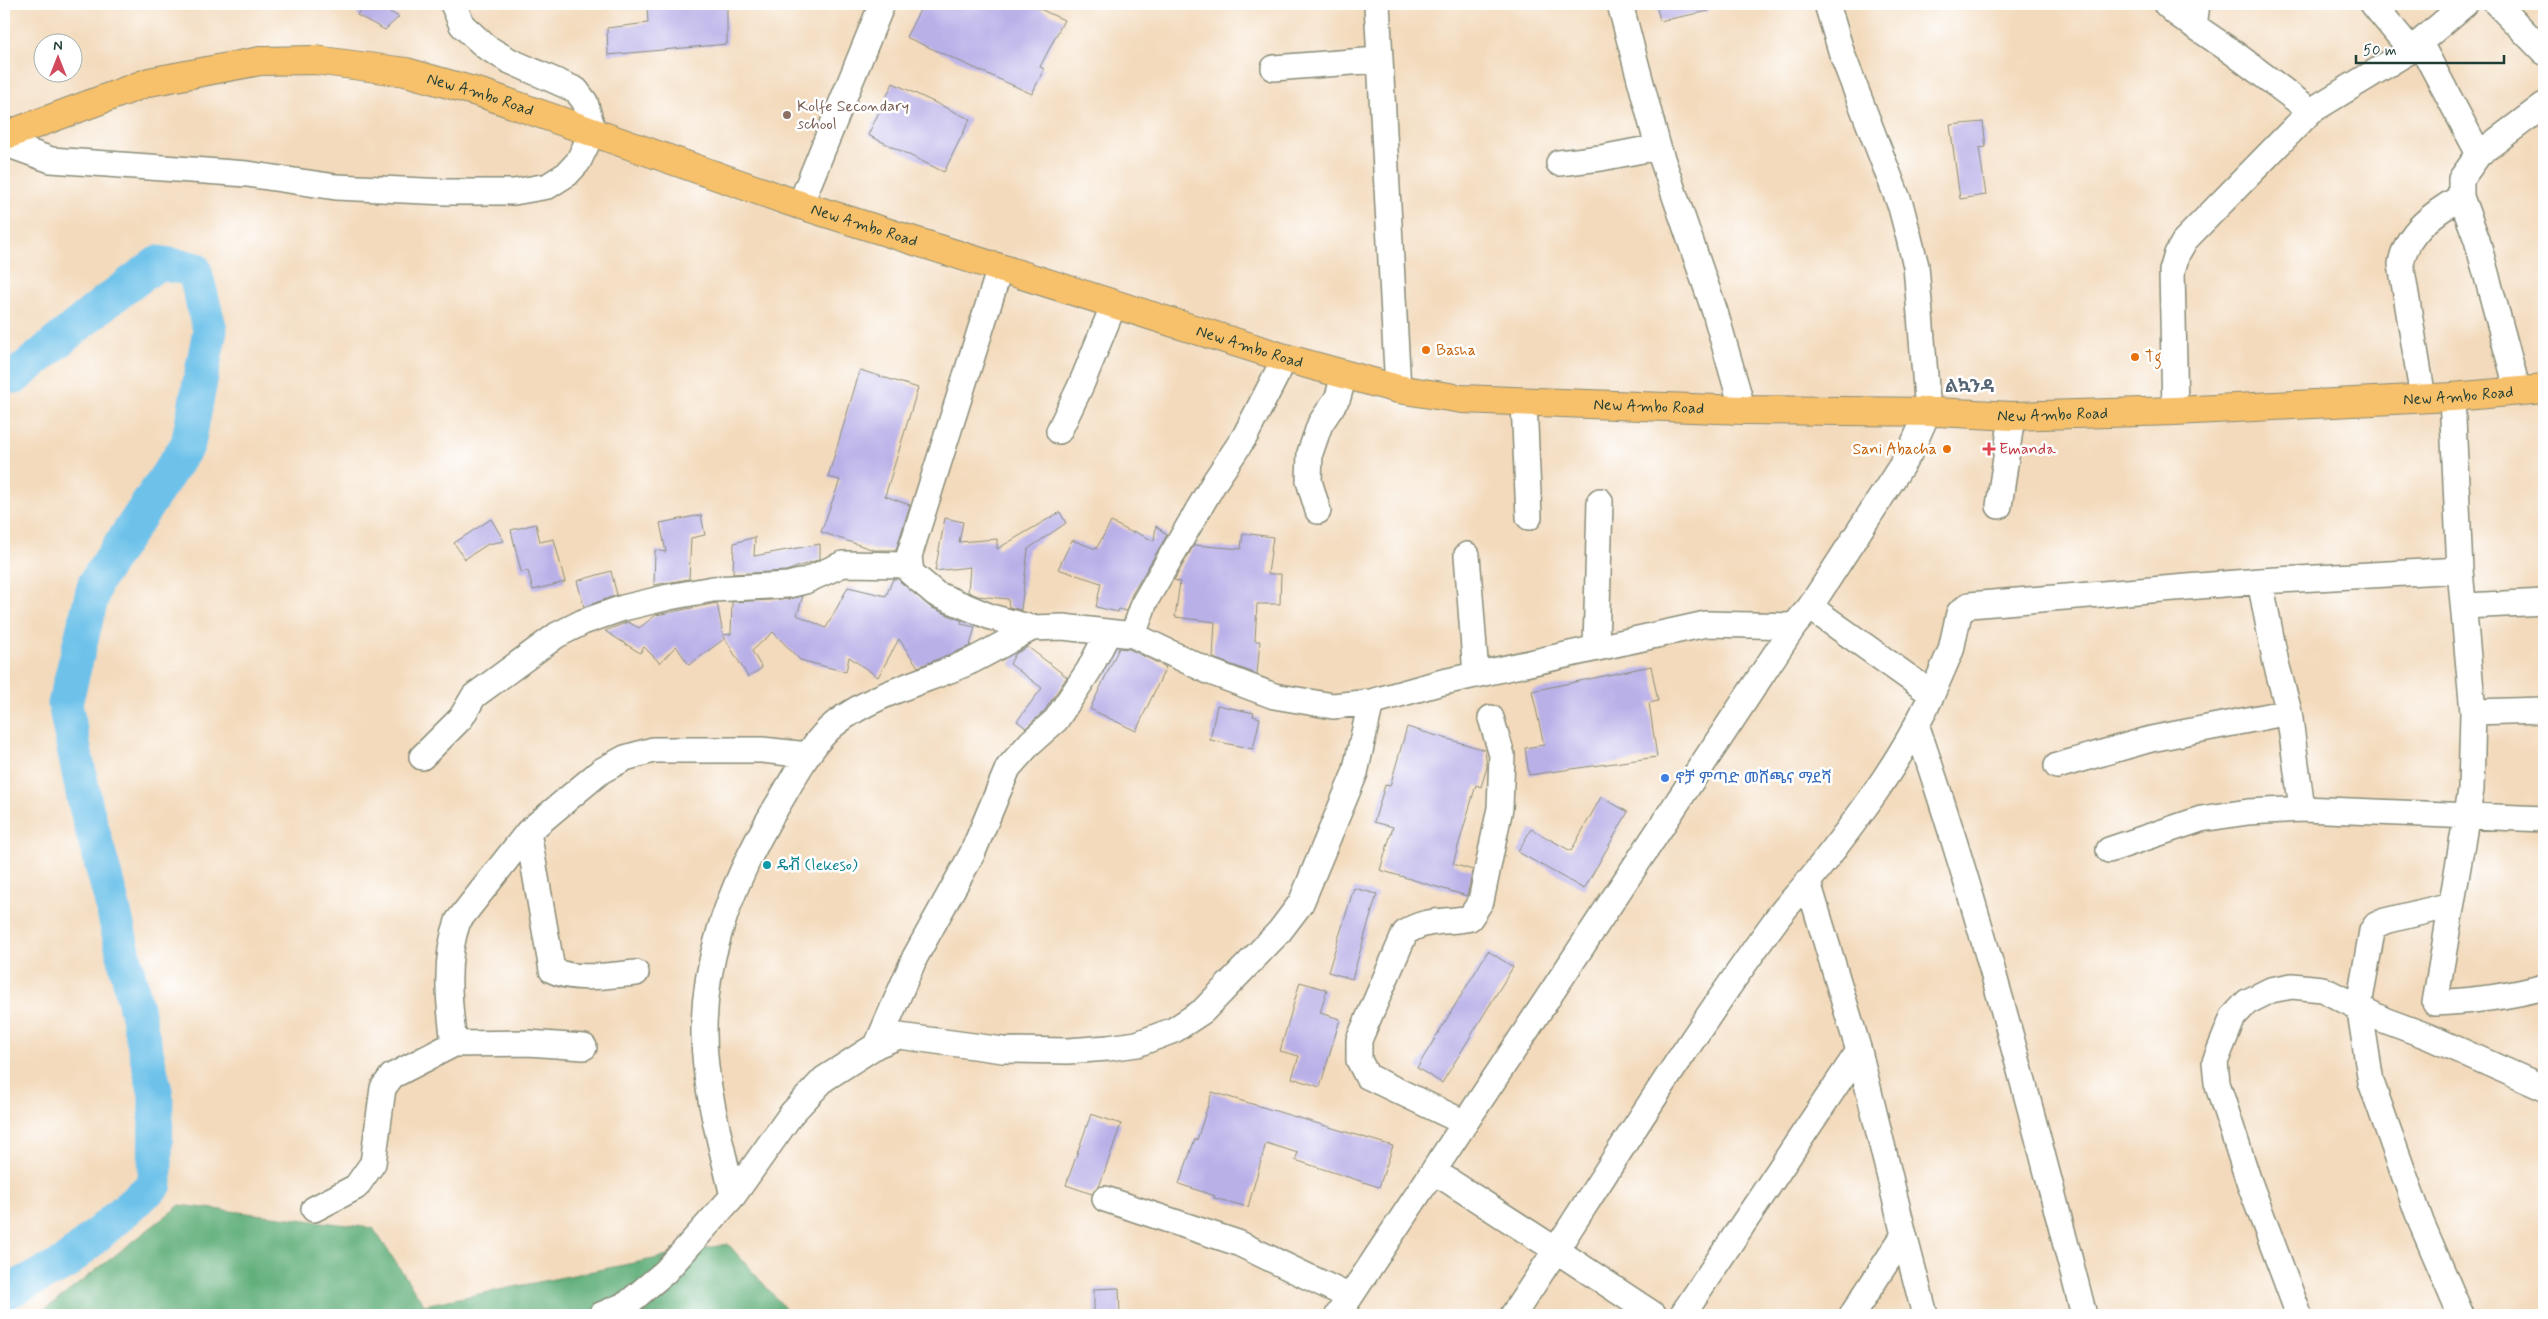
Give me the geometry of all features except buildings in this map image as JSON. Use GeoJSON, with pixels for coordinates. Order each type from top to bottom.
{"type":"FeatureCollection","features":[{"type":"Feature","properties":{"kind":"main road","name":"New Ambo Road"},"geometry":{"type":"LineString","coordinates":[[4,136],[148,82],[260,61],[315,60],[406,72],[484,94],[800,205],[1285,358],[1398,388],[1462,399],[1743,410],[1928,412],[2012,416],[2175,411],[2452,397],[2531,390]]}},
{"type":"Feature","properties":{"kind":"street"},"geometry":{"type":"LineString","coordinates":[[4,143],[51,160],[248,174],[336,187],[447,192],[514,192],[548,186],[566,174],[578,162],[593,131],[585,102],[576,90],[510,61],[486,47],[462,24],[453,4]]}},
{"type":"Feature","properties":{"kind":"street"},"geometry":{"type":"LineString","coordinates":[[800,205],[882,4]]}},
{"type":"Feature","properties":{"kind":"street"},"geometry":{"type":"LineString","coordinates":[[1377,4],[1378,60],[1398,388]]}},
{"type":"Feature","properties":{"kind":"street"},"geometry":{"type":"LineString","coordinates":[[1620,4],[1658,148],[1715,312],[1743,410]]}},
{"type":"Feature","properties":{"kind":"street"},"geometry":{"type":"LineString","coordinates":[[1105,1198],[1238,1243],[1344,1306],[1435,1172],[1465,1123],[1909,454],[1928,412],[1916,266],[1901,207],[1842,54],[1828,4]]}},
{"type":"Feature","properties":{"kind":"street"},"geometry":{"type":"LineString","coordinates":[[2166,4],[2195,15],[2311,111]]}},
{"type":"Feature","properties":{"kind":"street"},"geometry":{"type":"LineString","coordinates":[[2373,4],[2416,47],[2479,154]]}},
{"type":"Feature","properties":{"kind":"street"},"geometry":{"type":"LineString","coordinates":[[2175,411],[2172,271],[2177,254],[2185,240],[2311,111],[2416,47],[2465,4]]}},
{"type":"Feature","properties":{"kind":"street"},"geometry":{"type":"LineString","coordinates":[[2497,4],[2544,52]]}},
{"type":"Feature","properties":{"kind":"street"},"geometry":{"type":"LineString","coordinates":[[1274,68],[1378,60]]}},
{"type":"Feature","properties":{"kind":"street"},"geometry":{"type":"LineString","coordinates":[[2531,390],[2461,197],[2461,179],[2479,154],[2544,105]]}},
{"type":"Feature","properties":{"kind":"street"},"geometry":{"type":"LineString","coordinates":[[1558,163],[1658,148]]}},
{"type":"Feature","properties":{"kind":"street"},"geometry":{"type":"LineString","coordinates":[[2423,398],[2401,264],[2403,252],[2408,241],[2439,210],[2461,197]]}},
{"type":"Feature","properties":{"kind":"street"},"geometry":{"type":"LineString","coordinates":[[1000,268],[916,533],[909,565],[911,572],[936,594],[991,617],[1032,628],[1063,627],[1133,636],[1208,671],[1274,696],[1334,706],[1371,702],[1596,647],[1706,624],[1802,617],[1932,694]]}},
{"type":"Feature","properties":{"kind":"street"},"geometry":{"type":"LineString","coordinates":[[1059,431],[1081,385],[1114,304]]}},
{"type":"Feature","properties":{"kind":"street"},"geometry":{"type":"LineString","coordinates":[[1133,636],[1145,601],[1215,481],[1245,436],[1285,358]]}},
{"type":"Feature","properties":{"kind":"street"},"geometry":{"type":"LineString","coordinates":[[1318,511],[1310,480],[1310,453],[1320,424],[1338,397],[1344,375]]}},
{"type":"Feature","properties":{"kind":"street"},"geometry":{"type":"LineString","coordinates":[[2427,1036],[2435,1003],[2471,790],[2473,712],[2465,606],[2460,570],[2452,397]]}},
{"type":"Feature","properties":{"kind":"street"},"geometry":{"type":"LineString","coordinates":[[1524,402],[1529,517]]}},
{"type":"Feature","properties":{"kind":"street"},"geometry":{"type":"LineString","coordinates":[[1999,506],[2012,416]]}},
{"type":"Feature","properties":{"kind":"street"},"geometry":{"type":"LineString","coordinates":[[1596,647],[1600,501]]}},
{"type":"Feature","properties":{"kind":"street"},"geometry":{"type":"LineString","coordinates":[[1467,555],[1476,675]]}},
{"type":"Feature","properties":{"kind":"street"},"geometry":{"type":"LineString","coordinates":[[422,757],[462,718],[474,696],[557,634],[583,622],[623,608],[678,596],[713,590],[788,585],[805,581],[843,564],[909,565]]}},
{"type":"Feature","properties":{"kind":"street"},"geometry":{"type":"LineString","coordinates":[[1513,1315],[1675,1065],[1779,916],[1808,882],[1917,728],[1951,650],[1959,613],[1969,604],[2260,581],[2460,570]]}},
{"type":"Feature","properties":{"kind":"street"},"geometry":{"type":"LineString","coordinates":[[2260,581],[2276,663],[2289,712],[2302,809]]}},
{"type":"Feature","properties":{"kind":"street"},"geometry":{"type":"LineString","coordinates":[[2465,606],[2544,602]]}},
{"type":"Feature","properties":{"kind":"street"},"geometry":{"type":"LineString","coordinates":[[733,1196],[706,1066],[704,1030],[713,949],[726,908],[754,846],[808,755],[834,724],[877,697],[970,662],[1032,628]]}},
{"type":"Feature","properties":{"kind":"street"},"geometry":{"type":"LineString","coordinates":[[877,1045],[914,957],[972,854],[1008,768],[1031,742],[1056,720],[1089,670],[1108,632]]}},
{"type":"Feature","properties":{"kind":"street"},"geometry":{"type":"LineString","coordinates":[[601,1315],[626,1304],[665,1272],[733,1196],[792,1113],[824,1079],[877,1045],[899,1036],[1003,1050],[1068,1051],[1108,1048],[1137,1044],[1174,1030],[1204,1011],[1279,932],[1301,903],[1355,773],[1371,702]]}},
{"type":"Feature","properties":{"kind":"street"},"geometry":{"type":"LineString","coordinates":[[2473,712],[2544,710]]}},
{"type":"Feature","properties":{"kind":"street"},"geometry":{"type":"LineString","coordinates":[[2057,766],[2151,739],[2289,712]]}},
{"type":"Feature","properties":{"kind":"street"},"geometry":{"type":"LineString","coordinates":[[1465,1123],[1367,1076],[1359,1060],[1359,1040],[1406,933],[1415,926],[1426,922],[1456,921],[1470,918],[1481,901],[1500,808],[1502,755],[1491,718]]}},
{"type":"Feature","properties":{"kind":"street"},"geometry":{"type":"LineString","coordinates":[[1917,728],[1942,800],[2009,1030],[2084,1315]]}},
{"type":"Feature","properties":{"kind":"street"},"geometry":{"type":"LineString","coordinates":[[454,1044],[448,953],[458,921],[528,832],[601,771],[625,758],[653,750],[762,750],[808,755]]}},
{"type":"Feature","properties":{"kind":"street"},"geometry":{"type":"LineString","coordinates":[[2108,850],[2201,819],[2248,812],[2302,809],[2544,819]]}},
{"type":"Feature","properties":{"kind":"street"},"geometry":{"type":"LineString","coordinates":[[528,832],[552,970],[560,974],[586,976],[636,974]]}},
{"type":"Feature","properties":{"kind":"street"},"geometry":{"type":"LineString","coordinates":[[1808,882],[1860,1051],[1925,1315]]}},
{"type":"Feature","properties":{"kind":"street"},"geometry":{"type":"LineString","coordinates":[[2451,905],[2385,921],[2376,925],[2372,931],[2358,1005],[2371,1082],[2422,1222],[2461,1315]]}},
{"type":"Feature","properties":{"kind":"street"},"geometry":{"type":"LineString","coordinates":[[2299,1315],[2249,1182],[2218,1083],[2215,1062],[2233,1018],[2247,1002],[2271,990],[2292,986],[2322,989],[2358,1005],[2384,1020],[2427,1036],[2544,1088]]}},
{"type":"Feature","properties":{"kind":"street"},"geometry":{"type":"LineString","coordinates":[[2435,1003],[2480,1000],[2544,987]]}},
{"type":"Feature","properties":{"kind":"street"},"geometry":{"type":"LineString","coordinates":[[314,1209],[356,1187],[373,1163],[383,1088],[392,1076],[454,1044],[528,1043],[584,1047]]}},
{"type":"Feature","properties":{"kind":"street"},"geometry":{"type":"LineString","coordinates":[[1682,1315],[1860,1051]]}},
{"type":"Feature","properties":{"kind":"street"},"geometry":{"type":"LineString","coordinates":[[1435,1172],[1654,1315]]}},
{"type":"Feature","properties":{"kind":"street"},"geometry":{"type":"LineString","coordinates":[[1852,1315],[1904,1235]]}},
{"type":"Feature","properties":{"kind":"green space"},"geometry":{"type":"Polygon","coordinates":[[[180,1205],[373,1228],[424,1305],[728,1244],[791,1315],[38,1315],[180,1205]]]}},
{"type":"Feature","properties":{"kind":"waterway"},"geometry":{"type":"LineString","coordinates":[[4,375],[16,376],[103,304],[158,263],[194,269],[210,330],[188,444],[95,583],[65,704],[85,803],[111,899],[156,1095],[155,1184],[64,1264],[4,1293]]}},
{"type":"Feature","properties":{"kind":"place","name":"Kolfe Secondary school"},"geometry":{"type":"Point","coordinates":[787,115]}},
{"type":"Feature","properties":{"kind":"place","name":"Basha"},"geometry":{"type":"Point","coordinates":[1426,350]}},
{"type":"Feature","properties":{"kind":"place","name":"Tg"},"geometry":{"type":"Point","coordinates":[2135,357]}},
{"type":"Feature","properties":{"kind":"place","name":"Sani Abacha"},"geometry":{"type":"Point","coordinates":[1947,449]}},
{"type":"Feature","properties":{"kind":"place","name":"Emanda"},"geometry":{"type":"Point","coordinates":[1989,449]}},
{"type":"Feature","properties":{"kind":"place","name":"ኖቻ ምጣድ መሸጫና ማደሻ"},"geometry":{"type":"Point","coordinates":[1665,778]}},
{"type":"Feature","properties":{"kind":"place","name":"ዴቭ (lekeso)"},"geometry":{"type":"Point","coordinates":[767,865]}},
{"type":"Feature","properties":{"kind":"district","name":"ልኳንዳ"},"geometry":{"type":"Point","coordinates":[1970,387]}}]}
